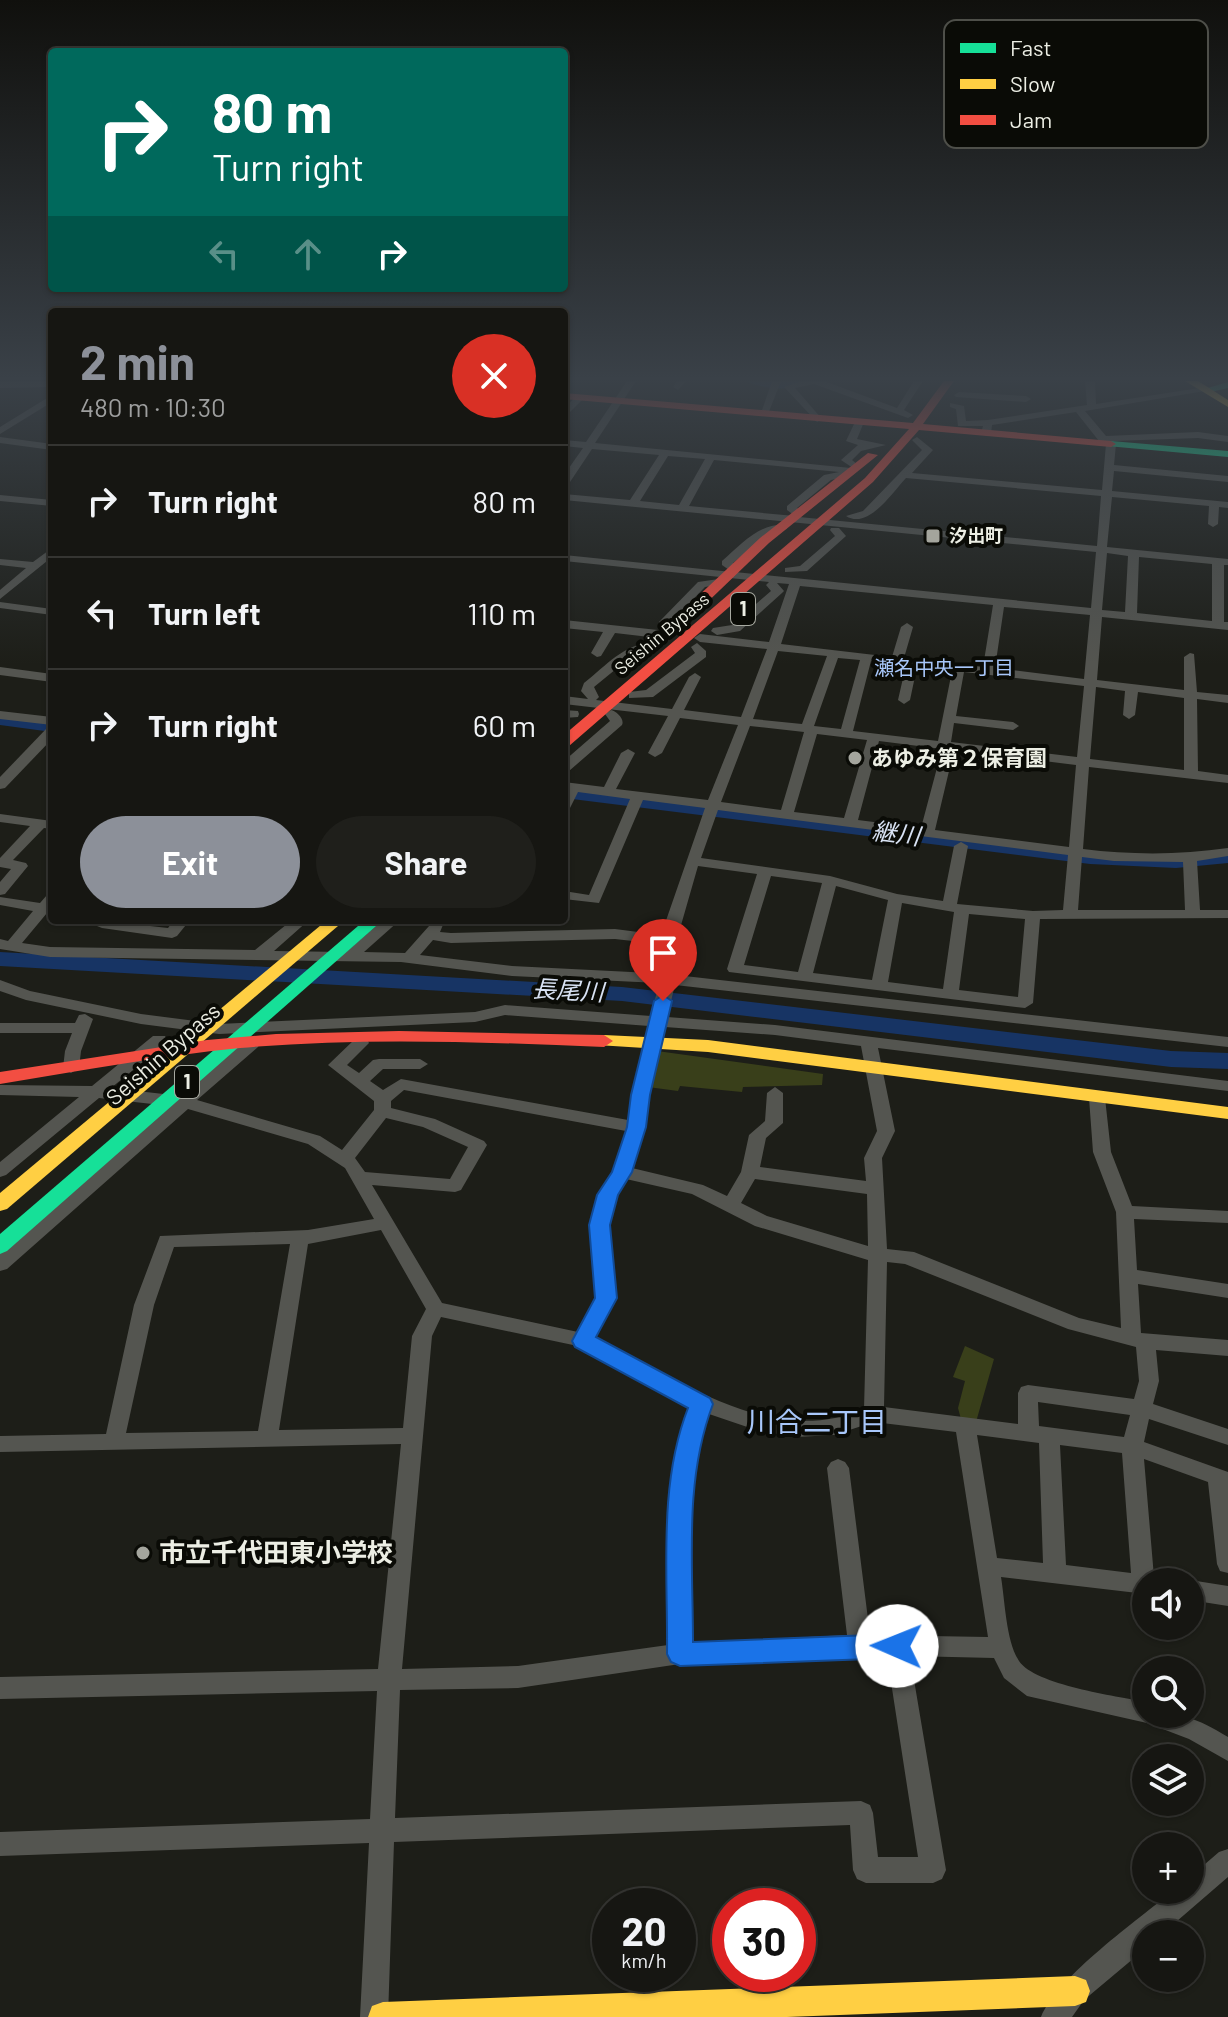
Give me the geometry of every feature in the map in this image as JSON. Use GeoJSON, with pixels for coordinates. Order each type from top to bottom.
{"type":"FeatureCollection","features":[{"type":"Feature","properties":{"kind":"main road","name":"1"},"geometry":{"type":"LineString","coordinates":[[660,639],[727,575],[841,475]]}},
{"type":"Feature","properties":{"kind":"main road","name":"1"},"geometry":{"type":"LineString","coordinates":[[573,711],[711,596],[847,475]]}},
{"type":"Feature","properties":{"kind":"main road","name":"Seishin Bypass"},"geometry":{"type":"LineString","coordinates":[[573,711],[860,475]]}},
{"type":"Feature","properties":{"kind":"main road","name":"Seishin Bypass"},"geometry":{"type":"LineString","coordinates":[[568,740],[623,701],[873,475]]}},
{"type":"Feature","properties":{"kind":"main road"},"geometry":{"type":"LineString","coordinates":[[623,701],[753,593],[885,475]]}},
{"type":"Feature","properties":{"kind":"main road","name":"1"},"geometry":{"type":"LineString","coordinates":[[568,752],[623,701],[784,579],[893,475]]}},
{"type":"Feature","properties":{"kind":"main road","name":"1"},"geometry":{"type":"LineString","coordinates":[[0,1191],[317,924]]}},
{"type":"Feature","properties":{"kind":"main road","name":"Seishin Bypass"},"geometry":{"type":"LineString","coordinates":[[0,1204],[332,924]]}},
{"type":"Feature","properties":{"kind":"main road","name":"Seishin Bypass"},"geometry":{"type":"LineString","coordinates":[[0,1225],[353,924]]}},
{"type":"Feature","properties":{"kind":"main road","name":"1"},"geometry":{"type":"LineString","coordinates":[[0,1246],[370,924]]}},
{"type":"Feature","properties":{"kind":"main road"},"geometry":{"type":"LineString","coordinates":[[0,1078],[252,1043],[351,1036],[473,1035],[654,1042],[1228,1113]]}},
{"type":"Feature","properties":{"kind":"main road"},"geometry":{"type":"LineString","coordinates":[[383,2017],[1075,1991]]}},
{"type":"Feature","properties":{"kind":"street"},"geometry":{"type":"LineString","coordinates":[[634,503],[651,475]]}},
{"type":"Feature","properties":{"kind":"street"},"geometry":{"type":"LineString","coordinates":[[682,509],[701,475]]}},
{"type":"Feature","properties":{"kind":"street"},"geometry":{"type":"LineString","coordinates":[[842,524],[866,514],[906,475]]}},
{"type":"Feature","properties":{"kind":"street"},"geometry":{"type":"LineString","coordinates":[[907,475],[1228,505]]}},
{"type":"Feature","properties":{"kind":"street"},"geometry":{"type":"LineString","coordinates":[[1070,913],[1109,475]]}},
{"type":"Feature","properties":{"kind":"street"},"geometry":{"type":"LineString","coordinates":[[1186,475],[1228,479]]}},
{"type":"Feature","properties":{"kind":"street"},"geometry":{"type":"LineString","coordinates":[[568,497],[1223,561],[1223,625],[568,558]]}},
{"type":"Feature","properties":{"kind":"street"},"geometry":{"type":"LineString","coordinates":[[0,498],[48,503]]}},
{"type":"Feature","properties":{"kind":"street"},"geometry":{"type":"LineString","coordinates":[[1213,524],[1214,503]]}},
{"type":"Feature","properties":{"kind":"street"},"geometry":{"type":"LineString","coordinates":[[1131,616],[1134,553]]}},
{"type":"Feature","properties":{"kind":"street"},"geometry":{"type":"LineString","coordinates":[[0,596],[48,554]]}},
{"type":"Feature","properties":{"kind":"street"},"geometry":{"type":"LineString","coordinates":[[0,562],[35,565]]}},
{"type":"Feature","properties":{"kind":"street"},"geometry":{"type":"LineString","coordinates":[[583,1341],[606,1298],[599,1225],[607,1195],[622,1172],[636,1127],[659,1021],[666,940],[712,806],[772,648],[784,579]]}},
{"type":"Feature","properties":{"kind":"street"},"geometry":{"type":"LineString","coordinates":[[988,672],[999,602]]}},
{"type":"Feature","properties":{"kind":"street"},"geometry":{"type":"LineString","coordinates":[[0,605],[48,611]]}},
{"type":"Feature","properties":{"kind":"street"},"geometry":{"type":"LineString","coordinates":[[568,624],[660,639]]}},
{"type":"Feature","properties":{"kind":"street"},"geometry":{"type":"LineString","coordinates":[[897,662],[907,627]]}},
{"type":"Feature","properties":{"kind":"street"},"geometry":{"type":"LineString","coordinates":[[597,653],[611,629]]}},
{"type":"Feature","properties":{"kind":"street"},"geometry":{"type":"LineString","coordinates":[[705,639],[1228,699]]}},
{"type":"Feature","properties":{"kind":"street"},"geometry":{"type":"LineString","coordinates":[[786,815],[833,655]]}},
{"type":"Feature","properties":{"kind":"street"},"geometry":{"type":"LineString","coordinates":[[1190,657],[1191,775]]}},
{"type":"Feature","properties":{"kind":"street"},"geometry":{"type":"LineString","coordinates":[[846,733],[866,659]]}},
{"type":"Feature","properties":{"kind":"street"},"geometry":{"type":"LineString","coordinates":[[904,700],[912,664]]}},
{"type":"Feature","properties":{"kind":"street"},"geometry":{"type":"LineString","coordinates":[[927,833],[946,746],[958,669]]}},
{"type":"Feature","properties":{"kind":"street"},"geometry":{"type":"LineString","coordinates":[[0,671],[48,677]]}},
{"type":"Feature","properties":{"kind":"street"},"geometry":{"type":"LineString","coordinates":[[655,753],[695,677]]}},
{"type":"Feature","properties":{"kind":"street"},"geometry":{"type":"LineString","coordinates":[[1129,715],[1132,688]]}},
{"type":"Feature","properties":{"kind":"street"},"geometry":{"type":"LineString","coordinates":[[568,765],[617,722],[623,701]]}},
{"type":"Feature","properties":{"kind":"street"},"geometry":{"type":"LineString","coordinates":[[573,711],[623,701],[744,721],[1228,779]]}},
{"type":"Feature","properties":{"kind":"street"},"geometry":{"type":"LineString","coordinates":[[0,715],[48,721]]}},
{"type":"Feature","properties":{"kind":"street"},"geometry":{"type":"LineString","coordinates":[[949,719],[1013,726]]}},
{"type":"Feature","properties":{"kind":"street"},"geometry":{"type":"LineString","coordinates":[[0,785],[48,735]]}},
{"type":"Feature","properties":{"kind":"street"},"geometry":{"type":"LineString","coordinates":[[850,823],[874,737]]}},
{"type":"Feature","properties":{"kind":"street"},"geometry":{"type":"LineString","coordinates":[[608,792],[628,753]]}},
{"type":"Feature","properties":{"kind":"street"},"geometry":{"type":"LineString","coordinates":[[569,787],[1075,853],[1190,862],[1228,852]]}},
{"type":"Feature","properties":{"kind":"street"},"geometry":{"type":"LineString","coordinates":[[568,896],[594,900],[638,796]]}},
{"type":"Feature","properties":{"kind":"street"},"geometry":{"type":"LineString","coordinates":[[0,818],[46,824]]}},
{"type":"Feature","properties":{"kind":"street"},"geometry":{"type":"LineString","coordinates":[[0,891],[21,866],[3,863],[46,824]]}},
{"type":"Feature","properties":{"kind":"street"},"geometry":{"type":"LineString","coordinates":[[950,995],[961,846]]}},
{"type":"Feature","properties":{"kind":"street"},"geometry":{"type":"LineString","coordinates":[[693,861],[830,880],[896,898],[956,908],[1033,915],[1228,914]]}},
{"type":"Feature","properties":{"kind":"street"},"geometry":{"type":"LineString","coordinates":[[1190,862],[1193,913]]}},
{"type":"Feature","properties":{"kind":"street"},"geometry":{"type":"LineString","coordinates":[[765,872],[735,969],[1025,1003],[1033,915]]}},
{"type":"Feature","properties":{"kind":"street"},"geometry":{"type":"LineString","coordinates":[[804,978],[830,880]]}},
{"type":"Feature","properties":{"kind":"street"},"geometry":{"type":"LineString","coordinates":[[879,986],[896,898]]}},
{"type":"Feature","properties":{"kind":"street"},"geometry":{"type":"LineString","coordinates":[[0,901],[48,903]]}},
{"type":"Feature","properties":{"kind":"street"},"geometry":{"type":"LineString","coordinates":[[6,946],[48,903]]}},
{"type":"Feature","properties":{"kind":"street"},"geometry":{"type":"LineString","coordinates":[[109,924],[172,933],[179,924]]}},
{"type":"Feature","properties":{"kind":"street"},"geometry":{"type":"LineString","coordinates":[[258,956],[296,924]]}},
{"type":"Feature","properties":{"kind":"street"},"geometry":{"type":"LineString","coordinates":[[351,955],[387,924]]}},
{"type":"Feature","properties":{"kind":"street"},"geometry":{"type":"LineString","coordinates":[[409,958],[436,924]]}},
{"type":"Feature","properties":{"kind":"street"},"geometry":{"type":"LineString","coordinates":[[427,935],[451,938],[615,934],[666,940]]}},
{"type":"Feature","properties":{"kind":"street"},"geometry":{"type":"LineString","coordinates":[[6,946],[50,952],[73,949],[409,958],[512,971],[664,980],[1228,1042]]}},
{"type":"Feature","properties":{"kind":"street"},"geometry":{"type":"LineString","coordinates":[[0,985],[26,995],[141,1019],[219,1029],[475,1017],[505,1010],[733,1026],[1228,1086]]}},
{"type":"Feature","properties":{"kind":"street"},"geometry":{"type":"LineString","coordinates":[[0,1028],[83,1023],[71,1068]]}},
{"type":"Feature","properties":{"kind":"street"},"geometry":{"type":"LineString","coordinates":[[0,1171],[159,1040]]}},
{"type":"Feature","properties":{"kind":"street"},"geometry":{"type":"LineString","coordinates":[[0,1264],[252,1043]]}},
{"type":"Feature","properties":{"kind":"street"},"geometry":{"type":"LineString","coordinates":[[359,1178],[455,1186],[478,1145],[382,1105],[336,1065],[361,1043]]}},
{"type":"Feature","properties":{"kind":"street"},"geometry":{"type":"LineString","coordinates":[[869,1044],[886,1131],[873,1158],[876,1189],[874,1414]]}},
{"type":"Feature","properties":{"kind":"street"},"geometry":{"type":"LineString","coordinates":[[359,1082],[379,1064],[420,1064]]}},
{"type":"Feature","properties":{"kind":"street"},"geometry":{"type":"LineString","coordinates":[[345,1158],[382,1105],[401,1084],[636,1127]]}},
{"type":"Feature","properties":{"kind":"street"},"geometry":{"type":"LineString","coordinates":[[0,1090],[95,1092],[184,1102],[314,1140],[345,1158],[436,1309],[583,1341],[729,1416],[761,1424],[808,1428],[852,1423],[874,1414],[1132,1446],[1223,1479],[1228,1564]]}},
{"type":"Feature","properties":{"kind":"street"},"geometry":{"type":"LineString","coordinates":[[730,1206],[750,1172],[758,1135],[774,1123],[775,1093]]}},
{"type":"Feature","properties":{"kind":"street"},"geometry":{"type":"LineString","coordinates":[[1097,1098],[1102,1152],[1125,1212],[1128,1276],[1138,1340],[1149,1381],[1132,1446],[1143,1568]]}},
{"type":"Feature","properties":{"kind":"street"},"geometry":{"type":"LineString","coordinates":[[622,1172],[697,1189],[761,1221],[875,1255],[907,1257],[1075,1324],[1138,1340],[1228,1348]]}},
{"type":"Feature","properties":{"kind":"street"},"geometry":{"type":"LineString","coordinates":[[750,1172],[876,1189]]}},
{"type":"Feature","properties":{"kind":"street"},"geometry":{"type":"LineString","coordinates":[[1125,1212],[1228,1217]]}},
{"type":"Feature","properties":{"kind":"street"},"geometry":{"type":"LineString","coordinates":[[114,1443],[144,1305],[167,1241],[300,1237],[385,1223]]}},
{"type":"Feature","properties":{"kind":"street"},"geometry":{"type":"LineString","coordinates":[[267,1440],[300,1237]]}},
{"type":"Feature","properties":{"kind":"street"},"geometry":{"type":"LineString","coordinates":[[1128,1276],[1228,1291]]}},
{"type":"Feature","properties":{"kind":"street"},"geometry":{"type":"LineString","coordinates":[[374,2017],[389,1679],[422,1336],[436,1309]]}},
{"type":"Feature","properties":{"kind":"street"},"geometry":{"type":"LineString","coordinates":[[1055,1574],[1039,1436],[1028,1393],[1141,1408],[1228,1437]]}},
{"type":"Feature","properties":{"kind":"street"},"geometry":{"type":"LineString","coordinates":[[680,1654],[681,1476],[688,1440],[702,1404]]}},
{"type":"Feature","properties":{"kind":"street"},"geometry":{"type":"LineString","coordinates":[[965,1426],[1001,1648],[1012,1671],[1035,1688],[1132,1709]]}},
{"type":"Feature","properties":{"kind":"street"},"geometry":{"type":"LineString","coordinates":[[0,1444],[413,1436]]}},
{"type":"Feature","properties":{"kind":"street"},"geometry":{"type":"LineString","coordinates":[[838,1468],[860,1645]]}},
{"type":"Feature","properties":{"kind":"street"},"geometry":{"type":"LineString","coordinates":[[988,1566],[1132,1583]]}},
{"type":"Feature","properties":{"kind":"street"},"geometry":{"type":"LineString","coordinates":[[1204,1592],[1228,1596]]}},
{"type":"Feature","properties":{"kind":"street"},"geometry":{"type":"LineString","coordinates":[[0,1688],[518,1677],[680,1654],[860,1645],[1001,1648]]}},
{"type":"Feature","properties":{"kind":"street"},"geometry":{"type":"LineString","coordinates":[[0,1844],[861,1813],[866,1870],[933,1870],[897,1646]]}},
{"type":"Feature","properties":{"kind":"street"},"geometry":{"type":"LineString","coordinates":[[1189,1728],[1228,1750]]}},
{"type":"Feature","properties":{"kind":"street"},"geometry":{"type":"LineString","coordinates":[[1055,2017],[1075,1991],[1228,1861]]}},
{"type":"Feature","properties":{"kind":"green space"},"geometry":{"type":"Polygon","coordinates":[[[657,1051],[823,1074],[822,1085],[743,1087],[742,1092],[680,1086],[678,1091],[648,1087],[657,1051]]]}},
{"type":"Feature","properties":{"kind":"green space"},"geometry":{"type":"Polygon","coordinates":[[[965,1346],[994,1359],[976,1422],[961,1419],[958,1408],[965,1381],[953,1377],[965,1346]]]}},
{"type":"Feature","properties":{"kind":"waterway","name":"継川"},"geometry":{"type":"LineString","coordinates":[[0,719],[48,725]]}},
{"type":"Feature","properties":{"kind":"waterway","name":"継川"},"geometry":{"type":"LineString","coordinates":[[568,793],[1090,858],[1176,862],[1228,857]]}},
{"type":"Feature","properties":{"kind":"waterway","name":"長尾川"},"geometry":{"type":"LineString","coordinates":[[0,959],[622,994],[779,1010],[1171,1059],[1228,1061]]}},
{"type":"Feature","properties":{"kind":"traffic: fast"},"geometry":{"type":"LineString","coordinates":[[0,1246],[370,924]]}},
{"type":"Feature","properties":{"kind":"traffic: slow"},"geometry":{"type":"LineString","coordinates":[[0,1204],[332,924]]}},
{"type":"Feature","properties":{"kind":"traffic: slow"},"geometry":{"type":"LineString","coordinates":[[604,1041],[708,1046],[1228,1113]]}},
{"type":"Feature","properties":{"kind":"traffic: slow"},"geometry":{"type":"LineString","coordinates":[[383,2017],[1075,1991]]}},
{"type":"Feature","properties":{"kind":"traffic: jam"},"geometry":{"type":"LineString","coordinates":[[665,635],[764,540],[845,475]]}},
{"type":"Feature","properties":{"kind":"traffic: jam"},"geometry":{"type":"LineString","coordinates":[[568,740],[874,475]]}},
{"type":"Feature","properties":{"kind":"traffic: jam"},"geometry":{"type":"LineString","coordinates":[[0,1078],[241,1042],[440,1036],[604,1041]]}},
{"type":"Feature","properties":{"kind":"place","name":"汐出町"},"geometry":{"type":"Point","coordinates":[933,536]}},
{"type":"Feature","properties":{"kind":"place","name":"あゆみ第２保育園"},"geometry":{"type":"Point","coordinates":[855,758]}},
{"type":"Feature","properties":{"kind":"place","name":"市立千代田東小学校"},"geometry":{"type":"Point","coordinates":[143,1553]}},
{"type":"Feature","properties":{"kind":"district","name":"瀬名中央一丁目"},"geometry":{"type":"Point","coordinates":[944,668]}},
{"type":"Feature","properties":{"kind":"district","name":"川合二丁目"},"geometry":{"type":"Point","coordinates":[817,1422]}},
{"type":"Feature","properties":{"kind":"route"},"geometry":{"type":"LineString","coordinates":[[663,1001],[640,1095],[636,1127],[622,1172],[607,1195],[599,1225],[606,1298],[583,1341],[702,1404],[688,1440],[681,1476],[680,1654],[897,1646]]}}]}
